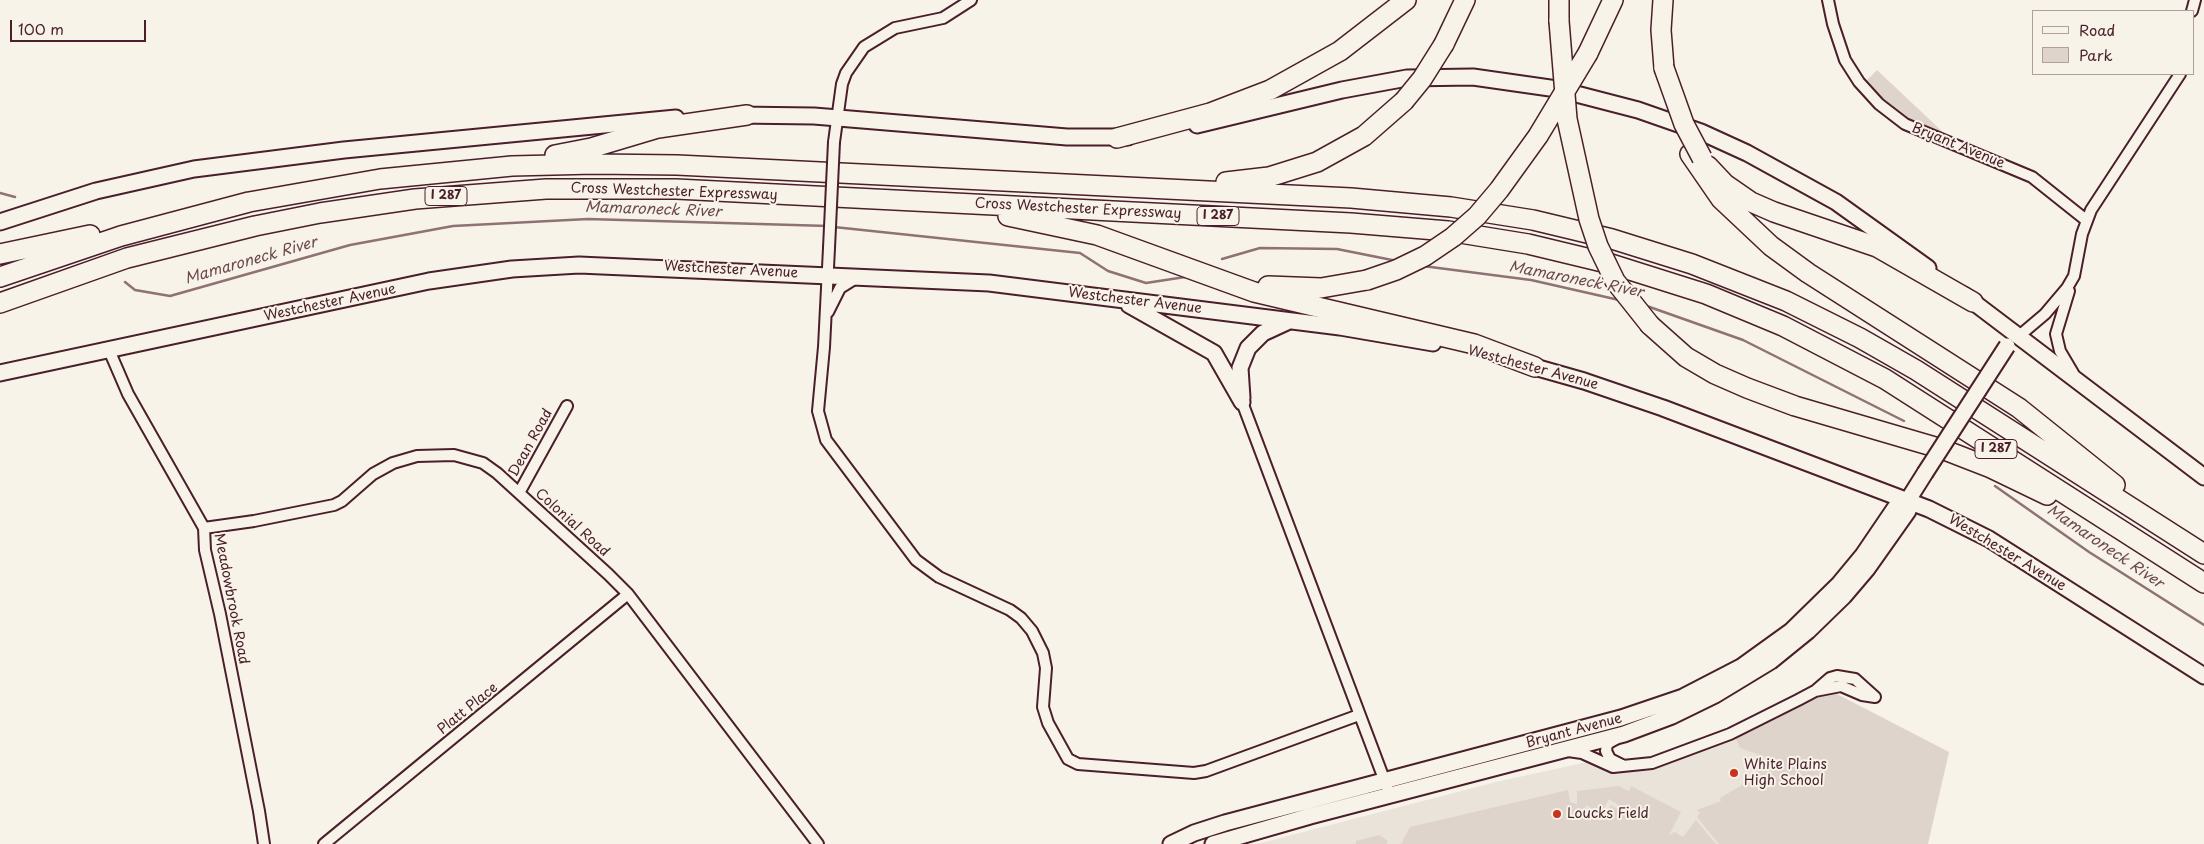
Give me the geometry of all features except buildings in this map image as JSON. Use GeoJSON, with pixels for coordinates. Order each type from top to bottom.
{"type":"FeatureCollection","features":[{"type":"Feature","properties":{"kind":"highway"},"geometry":{"type":"LineString","coordinates":[[1118,138],[1204,115],[1270,90],[1306,72],[1346,47],[1406,0]]}},
{"type":"Feature","properties":{"kind":"highway"},"geometry":{"type":"LineString","coordinates":[[1121,187],[1244,181],[1293,171],[1317,162],[1352,144],[1376,128],[1404,101],[1422,79],[1444,44],[1465,0]]}},
{"type":"Feature","properties":{"kind":"highway"},"geometry":{"type":"LineString","coordinates":[[1558,0],[1568,119],[1589,219],[1598,246],[1615,281],[1650,325],[1686,357],[1730,381],[1788,404],[1922,442],[1979,463],[2030,486],[2162,556]]}},
{"type":"Feature","properties":{"kind":"highway"},"geometry":{"type":"LineString","coordinates":[[1164,258],[1237,280],[1270,286],[1322,288],[1367,280],[1396,270],[1425,256],[1453,237],[1477,216],[1505,184],[1538,136],[1588,53],[1613,0]]}},
{"type":"Feature","properties":{"kind":"highway"},"geometry":{"type":"LineString","coordinates":[[1663,0],[1664,68],[1696,156],[1721,199],[1771,246],[1808,273],[2023,411],[2180,539]]}},
{"type":"Feature","properties":{"kind":"highway"},"geometry":{"type":"LineString","coordinates":[[480,168],[591,148],[658,128],[747,114]]}},
{"type":"Feature","properties":{"kind":"highway"},"geometry":{"type":"LineString","coordinates":[[1696,156],[1726,184],[1751,202],[1774,212],[1877,247],[1973,302]]}},
{"type":"Feature","properties":{"kind":"highway","name":"Cross Westchester Expressway"},"geometry":{"type":"LineString","coordinates":[[0,277],[90,245],[185,217],[323,188],[388,178],[480,168],[570,164],[660,164],[1359,199],[1451,207],[1564,227],[1676,258],[1771,295],[1873,345],[1951,392],[2204,554]]}},
{"type":"Feature","properties":{"kind":"highway","name":"Cross Westchester Expressway"},"geometry":{"type":"LineString","coordinates":[[0,303],[96,268],[191,240],[320,213],[416,199],[521,190],[611,188],[1402,226],[1513,241],[1611,264],[1683,286],[1737,306],[1834,352],[1920,401],[2204,583]]}},
{"type":"Feature","properties":{"kind":"highway"},"geometry":{"type":"LineString","coordinates":[[906,201],[1059,225],[1097,235],[1254,292],[1474,344],[1535,367]]}},
{"type":"Feature","properties":{"kind":"highway"},"geometry":{"type":"LineString","coordinates":[[0,254],[46,243],[185,217]]}},
{"type":"Feature","properties":{"kind":"main road"},"geometry":{"type":"LineString","coordinates":[[6,220],[96,191],[177,172],[328,152],[629,121],[747,114],[837,117],[1067,137],[1118,138],[1166,132],[1350,88],[1407,78],[1482,78],[1557,89],[1606,100],[1662,118],[1717,139],[1770,164],[1850,211],[1973,302],[2013,341],[2082,384],[2204,477]]}},
{"type":"Feature","properties":{"kind":"main road","name":"Westchester Avenue"},"geometry":{"type":"LineString","coordinates":[[0,374],[429,282],[512,269],[614,265],[980,282],[1290,321],[1422,341],[1535,367],[1655,405],[1908,500],[1989,539],[2204,676]]}},
{"type":"Feature","properties":{"kind":"main road"},"geometry":{"type":"LineString","coordinates":[[1108,298],[1144,312],[1210,349],[1220,361],[1242,402]]}},
{"type":"Feature","properties":{"kind":"main road"},"geometry":{"type":"LineString","coordinates":[[1242,402],[1240,374],[1248,348],[1263,333],[1290,321]]}},
{"type":"Feature","properties":{"kind":"main road","name":"Bryant Avenue"},"geometry":{"type":"LineString","coordinates":[[1172,844],[1194,833],[1225,823],[1564,751],[1624,734],[1672,716],[1716,695],[1754,672],[1808,631],[1867,569],[1908,511],[1908,500],[1925,472],[2013,341]]}},
{"type":"Feature","properties":{"kind":"main road"},"geometry":{"type":"LineString","coordinates":[[1871,486],[1883,501],[1888,519]]}},
{"type":"Feature","properties":{"kind":"main road","name":"Bryant Avenue"},"geometry":{"type":"LineString","coordinates":[[1213,844],[1387,788],[1637,714],[1683,698],[1756,658],[1816,608],[1854,567],[1897,505],[1908,500]]}},
{"type":"Feature","properties":{"kind":"street"},"geometry":{"type":"LineString","coordinates":[[971,0],[943,18],[896,28],[864,47],[846,73],[839,97],[834,142],[826,317],[818,411],[826,440],[916,560],[939,577],[1010,610],[1021,618],[1032,631],[1043,654],[1046,668],[1043,707],[1048,722],[1068,759],[1078,764],[1194,773],[1206,771],[1359,716]]}},
{"type":"Feature","properties":{"kind":"street","name":"Bryant Avenue"},"geometry":{"type":"LineString","coordinates":[[1828,0],[1833,24],[1845,60],[1859,82],[1879,104],[1905,124],[2032,177],[2086,220]]}},
{"type":"Feature","properties":{"kind":"street","name":"Bryant Avenue"},"geometry":{"type":"LineString","coordinates":[[2013,341],[2045,314],[2074,276],[2086,220],[2179,75]]}},
{"type":"Feature","properties":{"kind":"street"},"geometry":{"type":"LineString","coordinates":[[826,317],[840,288],[861,276]]}},
{"type":"Feature","properties":{"kind":"street"},"geometry":{"type":"LineString","coordinates":[[2074,276],[2060,314],[2056,334],[2064,359],[2082,384]]}},
{"type":"Feature","properties":{"kind":"street","name":"Meadowbrook Road"},"geometry":{"type":"LineString","coordinates":[[109,350],[128,394],[204,528],[205,550],[220,614],[264,844]]}},
{"type":"Feature","properties":{"kind":"street"},"geometry":{"type":"LineString","coordinates":[[1242,402],[1387,788]]}},
{"type":"Feature","properties":{"kind":"street","name":"Dean Road"},"geometry":{"type":"LineString","coordinates":[[519,493],[567,406]]}},
{"type":"Feature","properties":{"kind":"street","name":"Colonial Road"},"geometry":{"type":"LineString","coordinates":[[204,528],[254,521],[334,505],[373,474],[393,463],[418,456],[454,455],[483,463],[497,473],[628,594],[818,844]]}},
{"type":"Feature","properties":{"kind":"street","name":"Platt Place"},"geometry":{"type":"LineString","coordinates":[[324,844],[628,594]]}},
{"type":"Feature","properties":{"kind":"street"},"geometry":{"type":"LineString","coordinates":[[1564,751],[1582,753],[1606,766],[1652,763],[1730,734],[1815,691],[1830,678],[1849,677],[1868,688],[1876,697],[1862,695],[1841,686],[1815,691]]}},
{"type":"Feature","properties":{"kind":"street"},"geometry":{"type":"LineString","coordinates":[[1623,766],[1610,759],[1605,747],[1624,734]]}},
{"type":"Feature","properties":{"kind":"shaded area","name":"White Plains High School"},"geometry":{"type":"Polygon","coordinates":[[[1800,705],[1928,844],[1257,844],[1496,782],[1587,762],[1612,772],[1650,770],[1723,742],[1800,705]]]}},
{"type":"Feature","properties":{"kind":"green space"},"geometry":{"type":"Polygon","coordinates":[[[1877,70],[1947,136],[1958,139],[1956,142],[1906,118],[1876,93],[1866,81],[1877,70]]]}},
{"type":"Feature","properties":{"kind":"green space"},"geometry":{"type":"Polygon","coordinates":[[[1837,694],[1949,752],[1928,844],[1719,844],[1697,817],[1700,813],[1697,810],[1721,801],[1720,798],[1754,778],[1768,758],[1740,748],[1735,736],[1819,695],[1837,694]]]}},
{"type":"Feature","properties":{"kind":"green space"},"geometry":{"type":"Polygon","coordinates":[[[1619,786],[1629,791],[1631,786],[1681,812],[1669,835],[1675,832],[1683,837],[1696,820],[1716,844],[1401,844],[1410,827],[1568,790],[1570,802],[1577,804],[1577,791],[1619,786]],[[1609,799],[1600,815],[1587,805],[1585,808],[1604,817],[1611,805],[1618,809],[1620,806],[1609,799]]]}},
{"type":"Feature","properties":{"kind":"green space"},"geometry":{"type":"Polygon","coordinates":[[[1379,835],[1388,841],[1386,844],[1356,844],[1356,841],[1379,835]]]}},
{"type":"Feature","properties":{"kind":"waterway","name":"Mamaroneck River"},"geometry":{"type":"LineString","coordinates":[[0,193],[15,197]]}},
{"type":"Feature","properties":{"kind":"waterway","name":"Mamaroneck River"},"geometry":{"type":"LineString","coordinates":[[125,282],[135,290],[170,296],[350,245],[453,226],[588,219],[828,226]]}},
{"type":"Feature","properties":{"kind":"waterway","name":"Mamaroneck River"},"geometry":{"type":"LineString","coordinates":[[834,227],[1080,253],[1108,271],[1146,283],[1185,277]]}},
{"type":"Feature","properties":{"kind":"waterway","name":"Mamaroneck River"},"geometry":{"type":"LineString","coordinates":[[1222,259],[1260,248],[1337,249],[1397,261]]}},
{"type":"Feature","properties":{"kind":"waterway","name":"Mamaroneck River"},"geometry":{"type":"LineString","coordinates":[[1423,266],[1531,280],[1619,300]]}},
{"type":"Feature","properties":{"kind":"waterway","name":"Mamaroneck River"},"geometry":{"type":"LineString","coordinates":[[1644,305],[1743,340],[1904,421]]}},
{"type":"Feature","properties":{"kind":"waterway","name":"Mamaroneck River"},"geometry":{"type":"LineString","coordinates":[[1995,486],[2089,552],[2204,625]]}},
{"type":"Feature","properties":{"kind":"place","name":"White Plains High School"},"geometry":{"type":"Point","coordinates":[1734,773]}},
{"type":"Feature","properties":{"kind":"place","name":"Loucks Field"},"geometry":{"type":"Point","coordinates":[1557,814]}}]}
